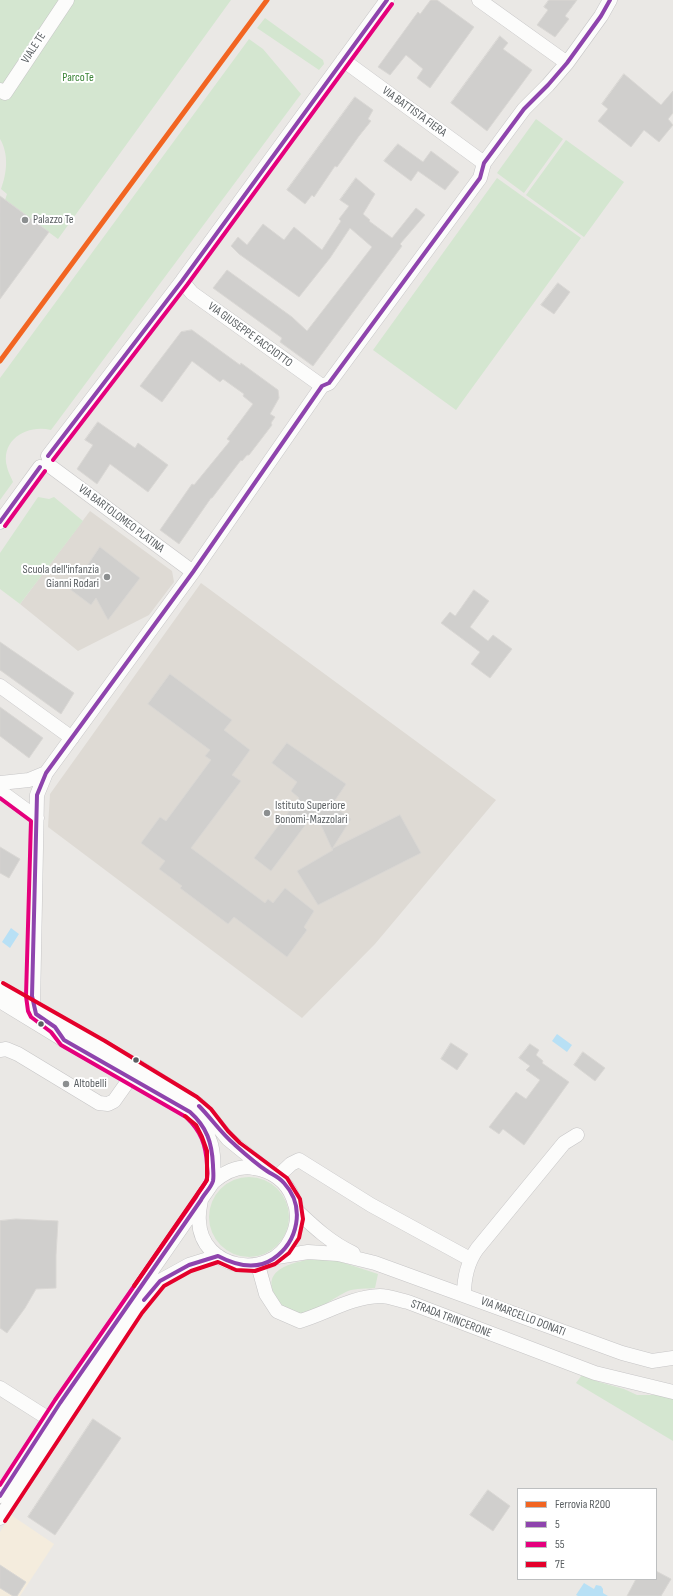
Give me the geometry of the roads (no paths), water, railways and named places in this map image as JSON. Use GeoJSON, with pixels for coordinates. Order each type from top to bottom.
{"type":"FeatureCollection","features":[{"type":"Feature","properties":{"kind":"street","name":"VIALE TE"},"geometry":{"type":"LineString","coordinates":[[0,90],[5,93],[67,0]]}},
{"type":"Feature","properties":{"kind":"street"},"geometry":{"type":"LineString","coordinates":[[0,522],[182,281],[387,0]]}},
{"type":"Feature","properties":{"kind":"street"},"geometry":{"type":"LineString","coordinates":[[479,0],[567,63]]}},
{"type":"Feature","properties":{"kind":"street"},"geometry":{"type":"LineString","coordinates":[[64,1040],[55,1028],[37,1017],[33,1006],[38,795],[46,773],[193,572],[322,386],[329,382],[480,178],[484,163],[524,109],[567,63],[602,16],[610,0]]}},
{"type":"Feature","properties":{"kind":"street","name":"VIA BATTISTA FIERA"},"geometry":{"type":"LineString","coordinates":[[343,60],[484,163]]}},
{"type":"Feature","properties":{"kind":"street","name":"VIA GIUSEPPE FACCIOTTO"},"geometry":{"type":"LineString","coordinates":[[182,281],[192,293],[322,386]]}},
{"type":"Feature","properties":{"kind":"street","name":"VIA BARTOLOMEO PLATINA"},"geometry":{"type":"LineString","coordinates":[[46,463],[193,572]]}},
{"type":"Feature","properties":{"kind":"street"},"geometry":{"type":"LineString","coordinates":[[0,686],[72,738]]}},
{"type":"Feature","properties":{"kind":"street"},"geometry":{"type":"LineString","coordinates":[[0,783],[30,780],[46,773]]}},
{"type":"Feature","properties":{"kind":"street"},"geometry":{"type":"LineString","coordinates":[[0,791],[37,818]]}},
{"type":"Feature","properties":{"kind":"street","name":"VIA MARCELLO DONATI"},"geometry":{"type":"LineString","coordinates":[[0,988],[140,1068],[199,1105],[228,1139],[284,1183],[292,1194],[297,1211],[297,1222],[295,1232],[289,1245],[277,1257]]}},
{"type":"Feature","properties":{"kind":"street"},"geometry":{"type":"LineString","coordinates":[[0,1001],[64,1040],[190,1112],[201,1121],[213,1150],[213,1182]]}},
{"type":"Feature","properties":{"kind":"street"},"geometry":{"type":"LineString","coordinates":[[0,1050],[6,1049],[18,1054],[99,1103],[108,1104],[114,1101],[131,1078]]}},
{"type":"Feature","properties":{"kind":"street"},"geometry":{"type":"LineString","coordinates":[[464,1295],[464,1282],[470,1259],[477,1249],[564,1143],[577,1135]]}},
{"type":"Feature","properties":{"kind":"street"},"geometry":{"type":"LineString","coordinates":[[0,1518],[55,1422],[201,1200],[206,1190],[222,1174],[243,1167],[252,1167],[273,1174],[299,1160],[371,1205],[470,1259]]}},
{"type":"Feature","properties":{"kind":"street","name":"VIA MARCELLO DONATI"},"geometry":{"type":"LineString","coordinates":[[201,1200],[198,1221],[200,1231],[210,1249],[218,1256],[233,1264],[244,1266],[258,1265],[277,1257],[308,1252],[338,1254],[375,1264],[464,1295],[622,1353],[652,1361],[673,1358]]}},
{"type":"Feature","properties":{"kind":"street","name":"VIA MARCELLO DONATI"},"geometry":{"type":"LineString","coordinates":[[297,1211],[324,1235],[342,1248],[375,1264]]}},
{"type":"Feature","properties":{"kind":"street"},"geometry":{"type":"LineString","coordinates":[[0,1496],[137,1309],[160,1281],[189,1265],[218,1256]]}},
{"type":"Feature","properties":{"kind":"street","name":"STRADA TRINCERONE"},"geometry":{"type":"LineString","coordinates":[[258,1265],[266,1294],[277,1311],[300,1321],[319,1316],[337,1306],[381,1296],[408,1302],[595,1373],[673,1392]]}},
{"type":"Feature","properties":{"kind":"street"},"geometry":{"type":"LineString","coordinates":[[0,1388],[55,1422]]}},
{"type":"Feature","properties":{"kind":"water"},"geometry":{"type":"Polygon","coordinates":[[[11,928],[19,934],[10,948],[2,942],[11,928]]]}},
{"type":"Feature","properties":{"kind":"water"},"geometry":{"type":"Polygon","coordinates":[[[557,1034],[572,1045],[567,1052],[552,1041],[557,1034]]]}},
{"type":"Feature","properties":{"kind":"water"},"geometry":{"type":"Polygon","coordinates":[[[584,1583],[594,1589],[596,1585],[601,1586],[603,1593],[608,1596],[576,1595],[584,1583]]]}},
{"type":"Feature","properties":{"kind":"rail line","name":"R200"},"geometry":{"type":"LineString","coordinates":[[0,361],[267,0]]}},
{"type":"Feature","properties":{"kind":"place","name":"Palazzo Te"},"geometry":{"type":"Point","coordinates":[25,220]}},
{"type":"Feature","properties":{"kind":"place","name":"Scuola dell'infanzia Gianni Rodari"},"geometry":{"type":"Point","coordinates":[107,577]}},
{"type":"Feature","properties":{"kind":"place","name":"Istituto Superiore Bonomi-Mazzolari"},"geometry":{"type":"Point","coordinates":[267,813]}},
{"type":"Feature","properties":{"kind":"place","name":"Altobelli"},"geometry":{"type":"Point","coordinates":[66,1084]}},
{"type":"Feature","properties":{"kind":"park label","name":"ParcoTe"},"geometry":{"type":"Point","coordinates":[78,78]}}]}
